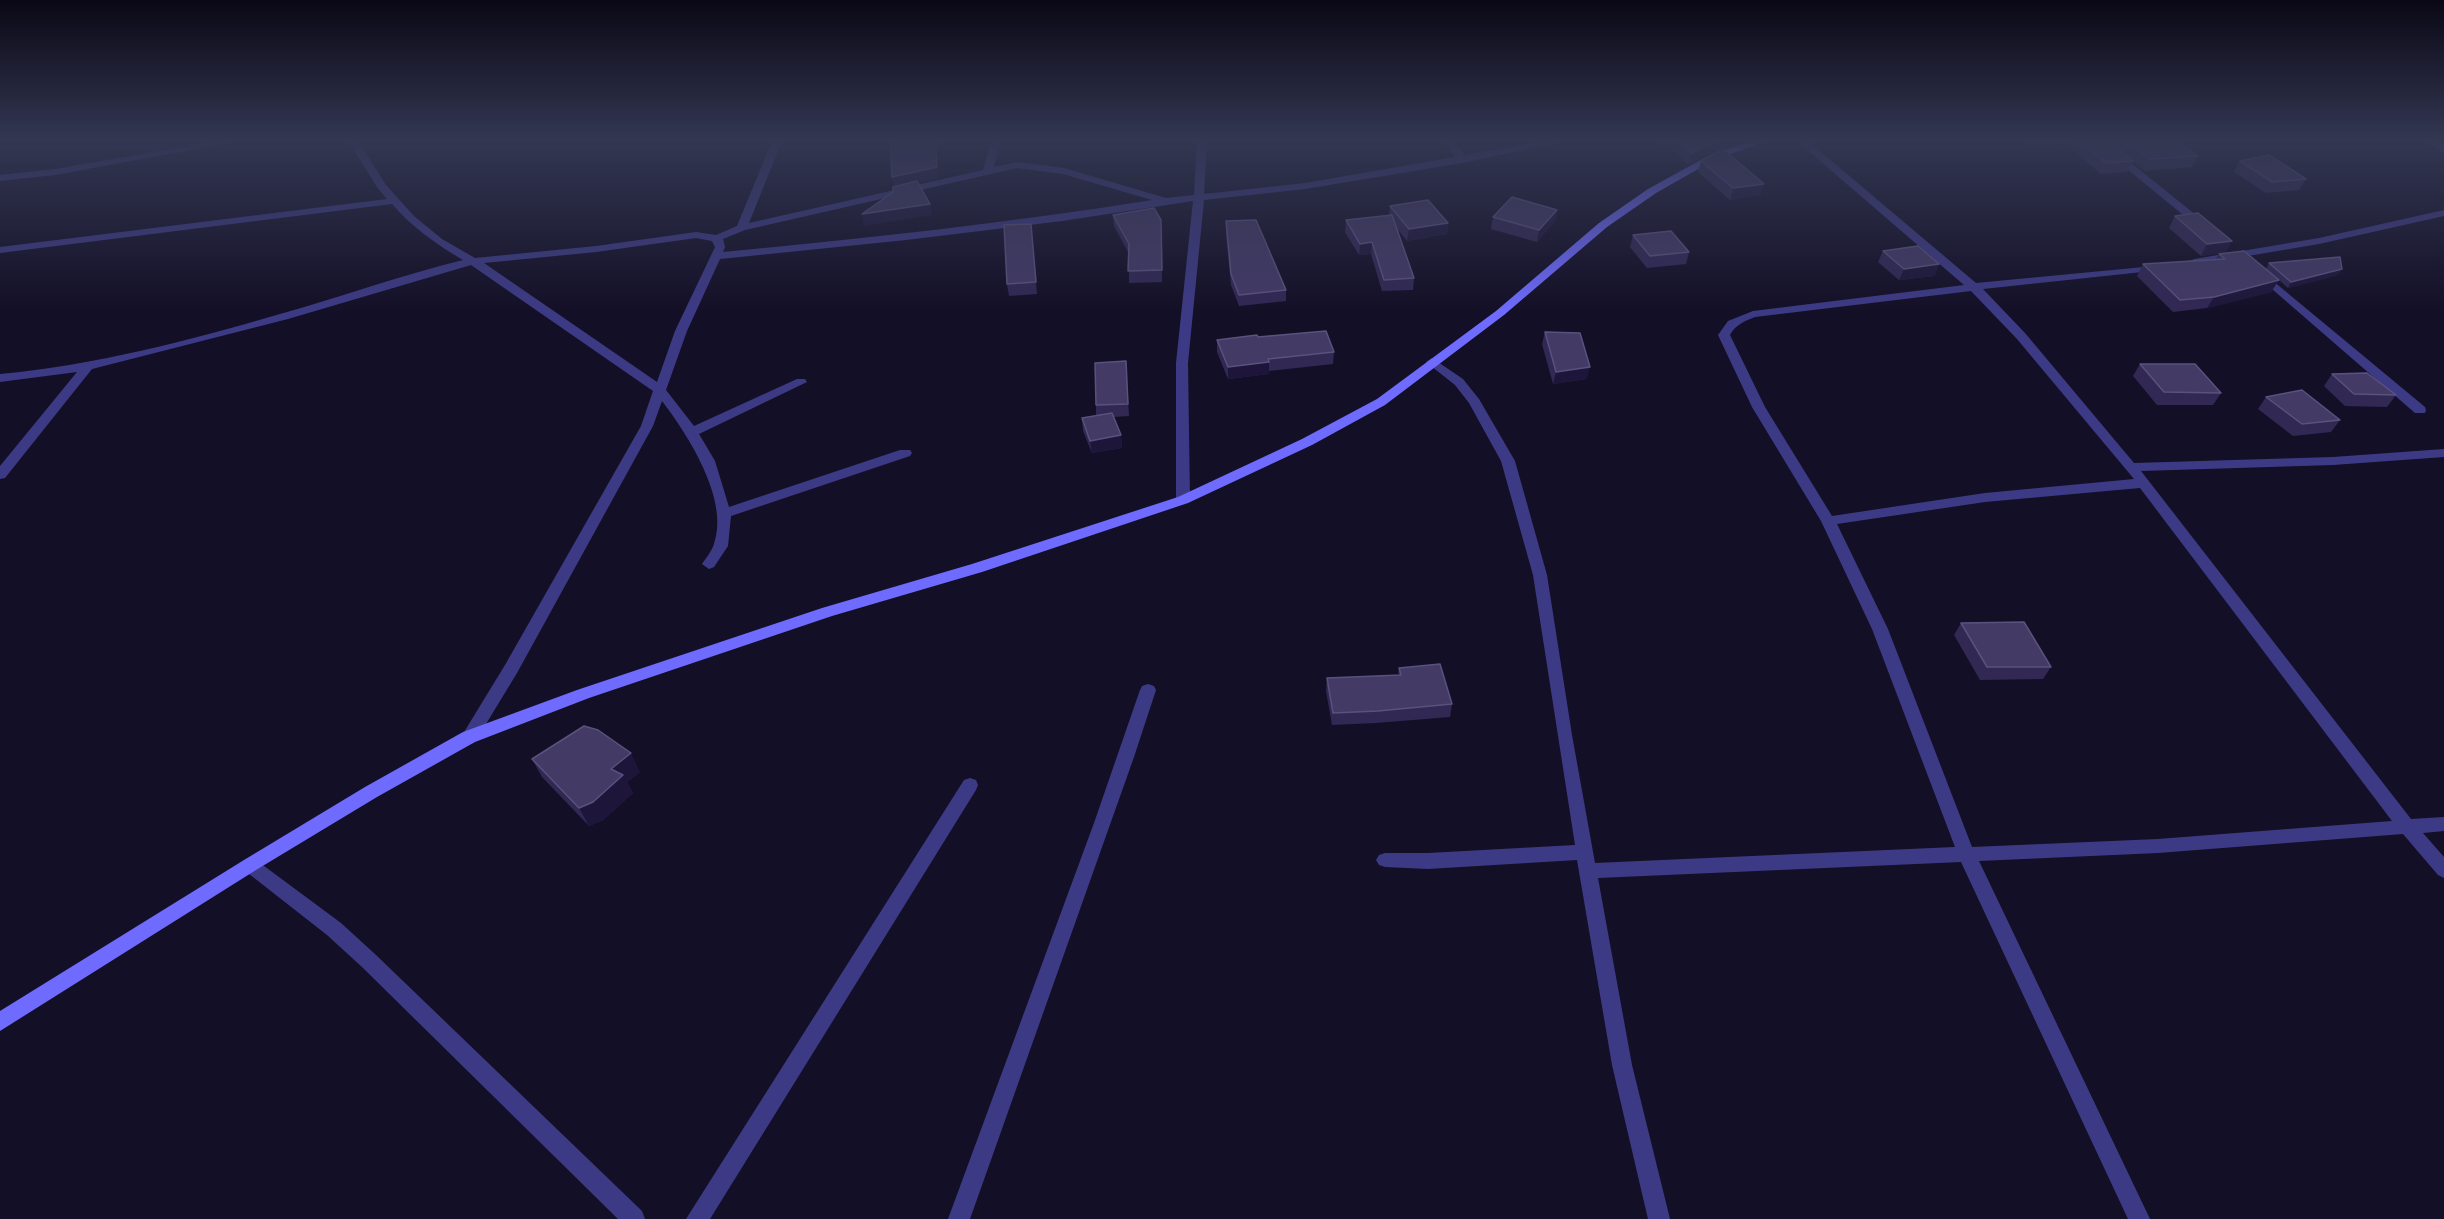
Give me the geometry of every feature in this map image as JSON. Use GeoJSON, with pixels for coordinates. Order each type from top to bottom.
{"type":"FeatureCollection","features":[{"type":"Feature","properties":{"kind":"main road"},"geometry":{"type":"LineString","coordinates":[[0,1022],[370,792],[469,737],[583,694],[827,612],[977,568],[1183,500],[1307,442],[1381,402],[1500,313],[1603,225],[1642,198]]}},
{"type":"Feature","properties":{"kind":"street"},"geometry":{"type":"LineString","coordinates":[[392,198],[410,218],[438,241],[473,261],[660,390],[692,432],[708,461],[724,514],[725,524],[721,546],[709,564]]}},
{"type":"Feature","properties":{"kind":"street"},"geometry":{"type":"LineString","coordinates":[[742,228],[754,198]]}},
{"type":"Feature","properties":{"kind":"street"},"geometry":{"type":"LineString","coordinates":[[0,378],[87,367],[285,317],[436,270],[473,261],[596,249],[696,235],[717,238],[742,228],[872,198]]}},
{"type":"Feature","properties":{"kind":"street"},"geometry":{"type":"LineString","coordinates":[[1156,198],[1167,201]]}},
{"type":"Feature","properties":{"kind":"street"},"geometry":{"type":"LineString","coordinates":[[716,256],[906,237],[1199,198],[1182,363],[1183,500]]}},
{"type":"Feature","properties":{"kind":"street"},"geometry":{"type":"LineString","coordinates":[[1869,198],[1974,287],[2021,336],[2144,483],[2407,827],[2444,870]]}},
{"type":"Feature","properties":{"kind":"street"},"geometry":{"type":"LineString","coordinates":[[2168,198],[2213,235]]}},
{"type":"Feature","properties":{"kind":"street"},"geometry":{"type":"LineString","coordinates":[[0,250],[395,201]]}},
{"type":"Feature","properties":{"kind":"street"},"geometry":{"type":"LineString","coordinates":[[2139,1219],[1966,853],[1880,629],[1828,521],[1730,350],[1724,335],[1727,327],[1736,320],[1753,314],[1974,287],[2072,278],[2363,232],[2444,213]]}},
{"type":"Feature","properties":{"kind":"street"},"geometry":{"type":"LineString","coordinates":[[469,737],[511,669],[647,426],[681,331],[716,256],[720,242],[717,238]]}},
{"type":"Feature","properties":{"kind":"street"},"geometry":{"type":"LineString","coordinates":[[2235,253],[2420,410]]}},
{"type":"Feature","properties":{"kind":"street"},"geometry":{"type":"LineString","coordinates":[[1432,362],[1459,382],[1475,402],[1508,461],[1540,575],[1556,682],[1622,1065],[1659,1219]]}},
{"type":"Feature","properties":{"kind":"street"},"geometry":{"type":"LineString","coordinates":[[0,475],[87,367]]}},
{"type":"Feature","properties":{"kind":"street"},"geometry":{"type":"LineString","coordinates":[[692,432],[801,382]]}},
{"type":"Feature","properties":{"kind":"street"},"geometry":{"type":"LineString","coordinates":[[724,514],[904,453]]}},
{"type":"Feature","properties":{"kind":"street"},"geometry":{"type":"LineString","coordinates":[[2130,467],[2333,461],[2444,453]]}},
{"type":"Feature","properties":{"kind":"street"},"geometry":{"type":"LineString","coordinates":[[1828,521],[1915,505],[2022,492],[2144,483]]}},
{"type":"Feature","properties":{"kind":"street"},"geometry":{"type":"LineString","coordinates":[[958,1219],[1111,805],[1148,690]]}},
{"type":"Feature","properties":{"kind":"street"},"geometry":{"type":"LineString","coordinates":[[697,1219],[970,785]]}},
{"type":"Feature","properties":{"kind":"street"},"geometry":{"type":"LineString","coordinates":[[1590,871],[2158,846],[2444,824]]}},
{"type":"Feature","properties":{"kind":"street"},"geometry":{"type":"LineString","coordinates":[[1385,860],[1428,861],[1585,852]]}},
{"type":"Feature","properties":{"kind":"street"},"geometry":{"type":"LineString","coordinates":[[250,865],[334,929],[369,961],[634,1219]]}},
{"type":"Feature","properties":{"kind":"building"},"geometry":{"type":"Polygon","coordinates":[[[885,198],[927,198],[930,204],[862,214],[885,198]]]}},
{"type":"Feature","properties":{"kind":"building"},"geometry":{"type":"Polygon","coordinates":[[[1511,198],[1557,210],[1539,230],[1493,217],[1511,198]]]}},
{"type":"Feature","properties":{"kind":"building"},"geometry":{"type":"Polygon","coordinates":[[[1428,200],[1448,223],[1409,229],[1390,206],[1428,200]]]}},
{"type":"Feature","properties":{"kind":"building"},"geometry":{"type":"Polygon","coordinates":[[[1154,208],[1161,220],[1162,270],[1128,271],[1129,244],[1113,215],[1154,208]]]}},
{"type":"Feature","properties":{"kind":"building"},"geometry":{"type":"Polygon","coordinates":[[[2198,213],[2232,241],[2207,244],[2175,216],[2198,213]]]}},
{"type":"Feature","properties":{"kind":"building"},"geometry":{"type":"Polygon","coordinates":[[[1392,215],[1414,278],[1384,280],[1372,242],[1360,244],[1346,220],[1392,215]]]}},
{"type":"Feature","properties":{"kind":"building"},"geometry":{"type":"Polygon","coordinates":[[[1256,220],[1286,290],[1239,295],[1231,274],[1226,221],[1256,220]]]}},
{"type":"Feature","properties":{"kind":"building"},"geometry":{"type":"Polygon","coordinates":[[[1031,224],[1036,282],[1007,284],[1004,225],[1031,224]]]}},
{"type":"Feature","properties":{"kind":"building"},"geometry":{"type":"Polygon","coordinates":[[[1671,231],[1689,252],[1650,256],[1633,235],[1671,231]]]}},
{"type":"Feature","properties":{"kind":"building"},"geometry":{"type":"Polygon","coordinates":[[[1918,246],[1939,264],[1904,269],[1883,251],[1918,246]]]}},
{"type":"Feature","properties":{"kind":"building"},"geometry":{"type":"Polygon","coordinates":[[[2244,251],[2279,280],[2214,297],[2180,300],[2143,264],[2225,259],[2219,254],[2244,251]]]}},
{"type":"Feature","properties":{"kind":"building"},"geometry":{"type":"Polygon","coordinates":[[[2340,257],[2342,269],[2291,282],[2269,263],[2340,257]]]}},
{"type":"Feature","properties":{"kind":"building"},"geometry":{"type":"Polygon","coordinates":[[[1326,331],[1334,352],[1268,359],[1269,362],[1228,367],[1217,340],[1257,335],[1258,337],[1326,331]]]}},
{"type":"Feature","properties":{"kind":"building"},"geometry":{"type":"Polygon","coordinates":[[[1545,332],[1580,333],[1590,367],[1556,372],[1545,332]]]}},
{"type":"Feature","properties":{"kind":"building"},"geometry":{"type":"Polygon","coordinates":[[[1126,361],[1128,404],[1096,405],[1095,363],[1126,361]]]}},
{"type":"Feature","properties":{"kind":"building"},"geometry":{"type":"Polygon","coordinates":[[[2140,364],[2195,364],[2221,393],[2164,392],[2140,364]]]}},
{"type":"Feature","properties":{"kind":"building"},"geometry":{"type":"Polygon","coordinates":[[[2367,373],[2396,395],[2354,394],[2332,374],[2367,373]]]}},
{"type":"Feature","properties":{"kind":"building"},"geometry":{"type":"Polygon","coordinates":[[[2302,390],[2340,420],[2302,424],[2266,397],[2302,390]]]}},
{"type":"Feature","properties":{"kind":"building"},"geometry":{"type":"Polygon","coordinates":[[[1112,413],[1121,435],[1090,441],[1082,418],[1112,413]]]}},
{"type":"Feature","properties":{"kind":"building"},"geometry":{"type":"Polygon","coordinates":[[[2024,622],[2051,667],[1987,667],[1961,623],[2024,622]]]}},
{"type":"Feature","properties":{"kind":"building"},"geometry":{"type":"Polygon","coordinates":[[[1440,664],[1452,704],[1333,713],[1327,678],[1401,675],[1399,668],[1440,664]]]}},
{"type":"Feature","properties":{"kind":"building"},"geometry":{"type":"Polygon","coordinates":[[[584,726],[598,730],[631,753],[611,769],[623,775],[593,802],[579,808],[532,759],[584,726]]]}}]}
